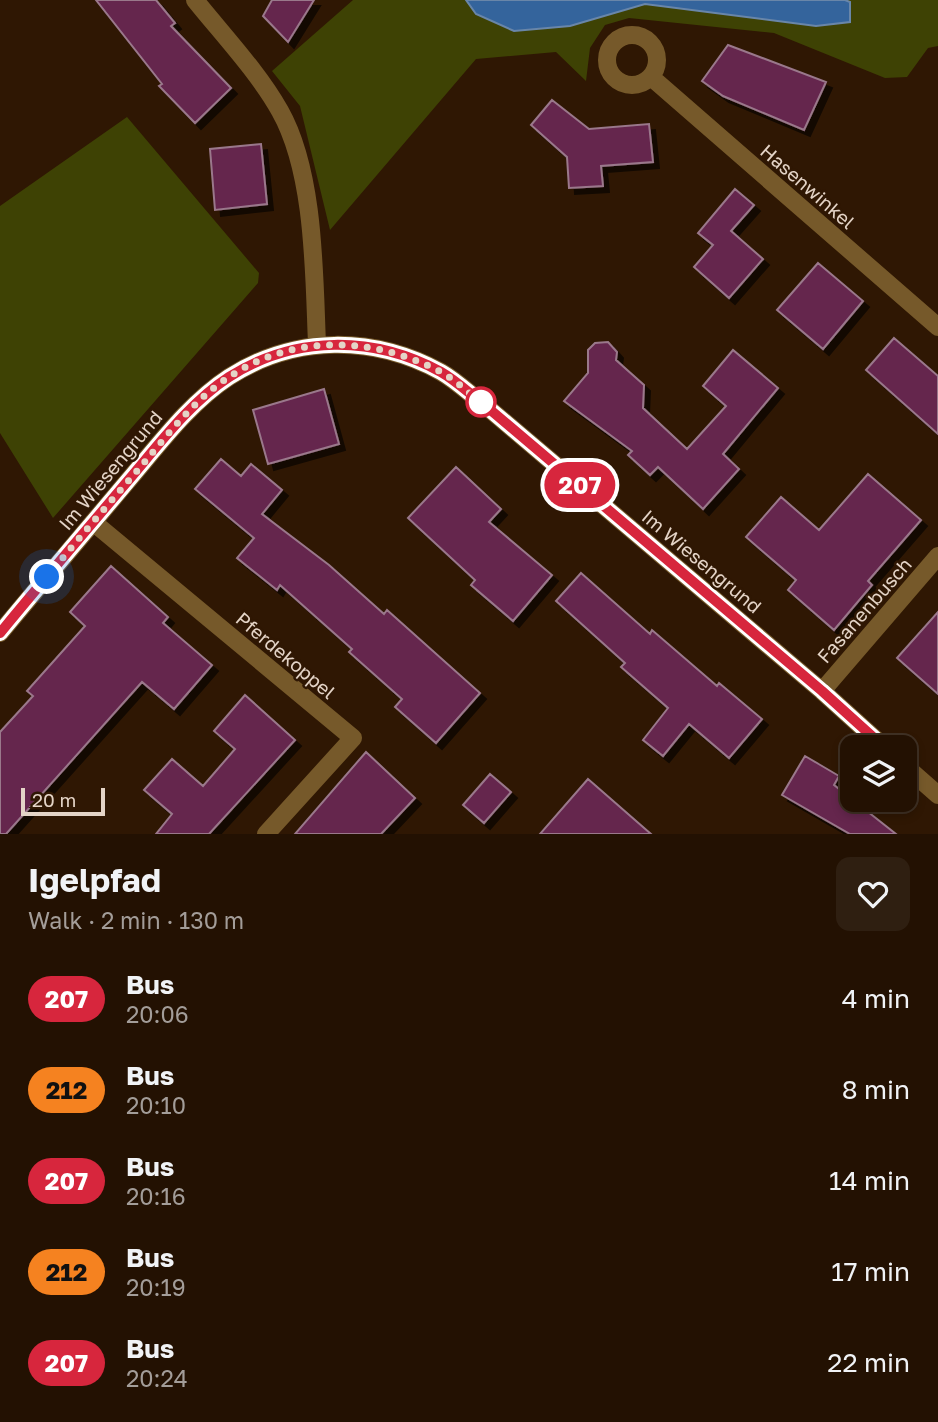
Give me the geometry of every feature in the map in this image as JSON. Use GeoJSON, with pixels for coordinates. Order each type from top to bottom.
{"type":"FeatureCollection","features":[{"type":"Feature","properties":{"kind":"street"},"geometry":{"type":"LineString","coordinates":[[195,0],[281,112],[293,146],[313,236],[317,344]]}},
{"type":"Feature","properties":{"kind":"street","name":"Hasenwinkel"},"geometry":{"type":"LineString","coordinates":[[651,77],[938,327]]}},
{"type":"Feature","properties":{"kind":"street","name":"Im Wiesengrund"},"geometry":{"type":"LineString","coordinates":[[0,633],[180,420],[229,377],[283,351],[317,344],[357,345],[382,350],[442,373],[538,449],[871,735]]}},
{"type":"Feature","properties":{"kind":"street","name":"Pferdekoppel"},"geometry":{"type":"LineString","coordinates":[[93,522],[352,737],[266,834]]}},
{"type":"Feature","properties":{"kind":"street","name":"Fasanenbusch"},"geometry":{"type":"LineString","coordinates":[[822,691],[938,556]]}},
{"type":"Feature","properties":{"kind":"street"},"geometry":{"type":"LineString","coordinates":[[917,777],[938,796]]}},
{"type":"Feature","properties":{"kind":"shaded area"},"geometry":{"type":"Polygon","coordinates":[[[353,0],[938,0],[938,46],[928,48],[907,77],[885,78],[774,33],[629,18],[605,25],[590,48],[586,81],[556,52],[476,59],[330,230],[300,106],[272,71],[353,0]]]}},
{"type":"Feature","properties":{"kind":"shaded area"},"geometry":{"type":"Polygon","coordinates":[[[127,117],[259,273],[258,283],[53,518],[0,433],[0,206],[127,117]]]}},
{"type":"Feature","properties":{"kind":"water"},"geometry":{"type":"Polygon","coordinates":[[[466,0],[845,0],[850,2],[850,22],[816,26],[645,4],[570,26],[514,31],[476,14],[466,0]]]}},
{"type":"Feature","properties":{"kind":"building"},"geometry":{"type":"Polygon","coordinates":[[[96,0],[156,0],[175,23],[171,26],[231,88],[195,123],[159,86],[162,84],[96,0]]]}},
{"type":"Feature","properties":{"kind":"building"},"geometry":{"type":"Polygon","coordinates":[[[272,0],[314,0],[288,42],[263,16],[272,0]]]}},
{"type":"Feature","properties":{"kind":"building"},"geometry":{"type":"Polygon","coordinates":[[[728,45],[826,82],[804,130],[723,96],[702,81],[728,45]]]}},
{"type":"Feature","properties":{"kind":"building"},"geometry":{"type":"Polygon","coordinates":[[[552,100],[589,129],[649,124],[653,162],[601,166],[603,186],[569,188],[567,157],[531,125],[552,100]]]}},
{"type":"Feature","properties":{"kind":"building"},"geometry":{"type":"Polygon","coordinates":[[[261,144],[267,204],[215,210],[210,149],[261,144]]]}},
{"type":"Feature","properties":{"kind":"building"},"geometry":{"type":"Polygon","coordinates":[[[735,189],[754,205],[731,231],[763,259],[729,298],[694,267],[713,245],[698,233],[735,189]]]}},
{"type":"Feature","properties":{"kind":"building"},"geometry":{"type":"Polygon","coordinates":[[[818,263],[863,301],[823,349],[777,310],[818,263]]]}},
{"type":"Feature","properties":{"kind":"building"},"geometry":{"type":"Polygon","coordinates":[[[894,338],[938,376],[938,434],[866,370],[894,338]]]}},
{"type":"Feature","properties":{"kind":"building"},"geometry":{"type":"Polygon","coordinates":[[[608,342],[617,352],[616,360],[644,385],[643,408],[687,449],[726,406],[703,386],[733,350],[778,388],[723,454],[739,469],[703,509],[658,467],[650,475],[628,455],[632,451],[564,401],[588,373],[588,350],[595,343],[608,342]]]}},
{"type":"Feature","properties":{"kind":"building"},"geometry":{"type":"Polygon","coordinates":[[[324,389],[339,444],[268,464],[253,410],[324,389]]]}},
{"type":"Feature","properties":{"kind":"building"},"geometry":{"type":"Polygon","coordinates":[[[221,459],[241,476],[251,464],[282,490],[262,514],[329,565],[384,614],[387,610],[480,693],[436,743],[395,707],[402,699],[349,652],[352,649],[280,585],[277,590],[237,558],[254,538],[195,489],[221,459]]]}},
{"type":"Feature","properties":{"kind":"building"},"geometry":{"type":"Polygon","coordinates":[[[456,467],[501,509],[489,522],[552,575],[513,621],[471,585],[475,580],[408,518],[456,467]]]}},
{"type":"Feature","properties":{"kind":"building"},"geometry":{"type":"Polygon","coordinates":[[[868,474],[921,520],[868,581],[872,585],[834,630],[788,590],[796,580],[746,537],[781,497],[819,530],[868,474]]]}},
{"type":"Feature","properties":{"kind":"building"},"geometry":{"type":"Polygon","coordinates":[[[111,566],[168,617],[163,623],[212,665],[174,709],[142,682],[6,834],[0,834],[0,732],[33,696],[27,691],[85,626],[70,612],[111,566]]]}},
{"type":"Feature","properties":{"kind":"building"},"geometry":{"type":"Polygon","coordinates":[[[581,573],[650,634],[652,630],[717,686],[719,683],[762,719],[729,758],[689,724],[663,756],[643,740],[668,708],[621,667],[625,663],[556,601],[581,573]]]}},
{"type":"Feature","properties":{"kind":"building"},"geometry":{"type":"Polygon","coordinates":[[[938,612],[938,694],[897,658],[938,612]]]}},
{"type":"Feature","properties":{"kind":"building"},"geometry":{"type":"Polygon","coordinates":[[[245,695],[295,740],[209,834],[156,834],[172,814],[144,790],[172,759],[203,786],[235,749],[214,731],[245,695]]]}},
{"type":"Feature","properties":{"kind":"building"},"geometry":{"type":"Polygon","coordinates":[[[366,752],[415,798],[381,834],[295,834],[366,752]]]}},
{"type":"Feature","properties":{"kind":"building"},"geometry":{"type":"Polygon","coordinates":[[[805,756],[839,776],[834,785],[840,790],[840,812],[868,812],[896,834],[850,834],[782,795],[805,756]]]}},
{"type":"Feature","properties":{"kind":"building"},"geometry":{"type":"Polygon","coordinates":[[[490,774],[511,792],[484,823],[463,805],[490,774]]]}},
{"type":"Feature","properties":{"kind":"building"},"geometry":{"type":"Polygon","coordinates":[[[588,779],[651,834],[540,834],[588,779]]]}},
{"type":"Feature","properties":{"kind":"bus line","name":"207"},"geometry":{"type":"LineString","coordinates":[[0,633],[180,420],[229,377],[283,351],[317,344],[357,345],[394,353],[442,373],[487,407],[870,735]]}},
{"type":"Feature","properties":{"kind":"route"},"geometry":{"type":"LineString","coordinates":[[47,577],[180,420],[229,377],[283,351],[317,344],[357,345],[394,353],[442,373],[487,407],[481,402]]}}]}
